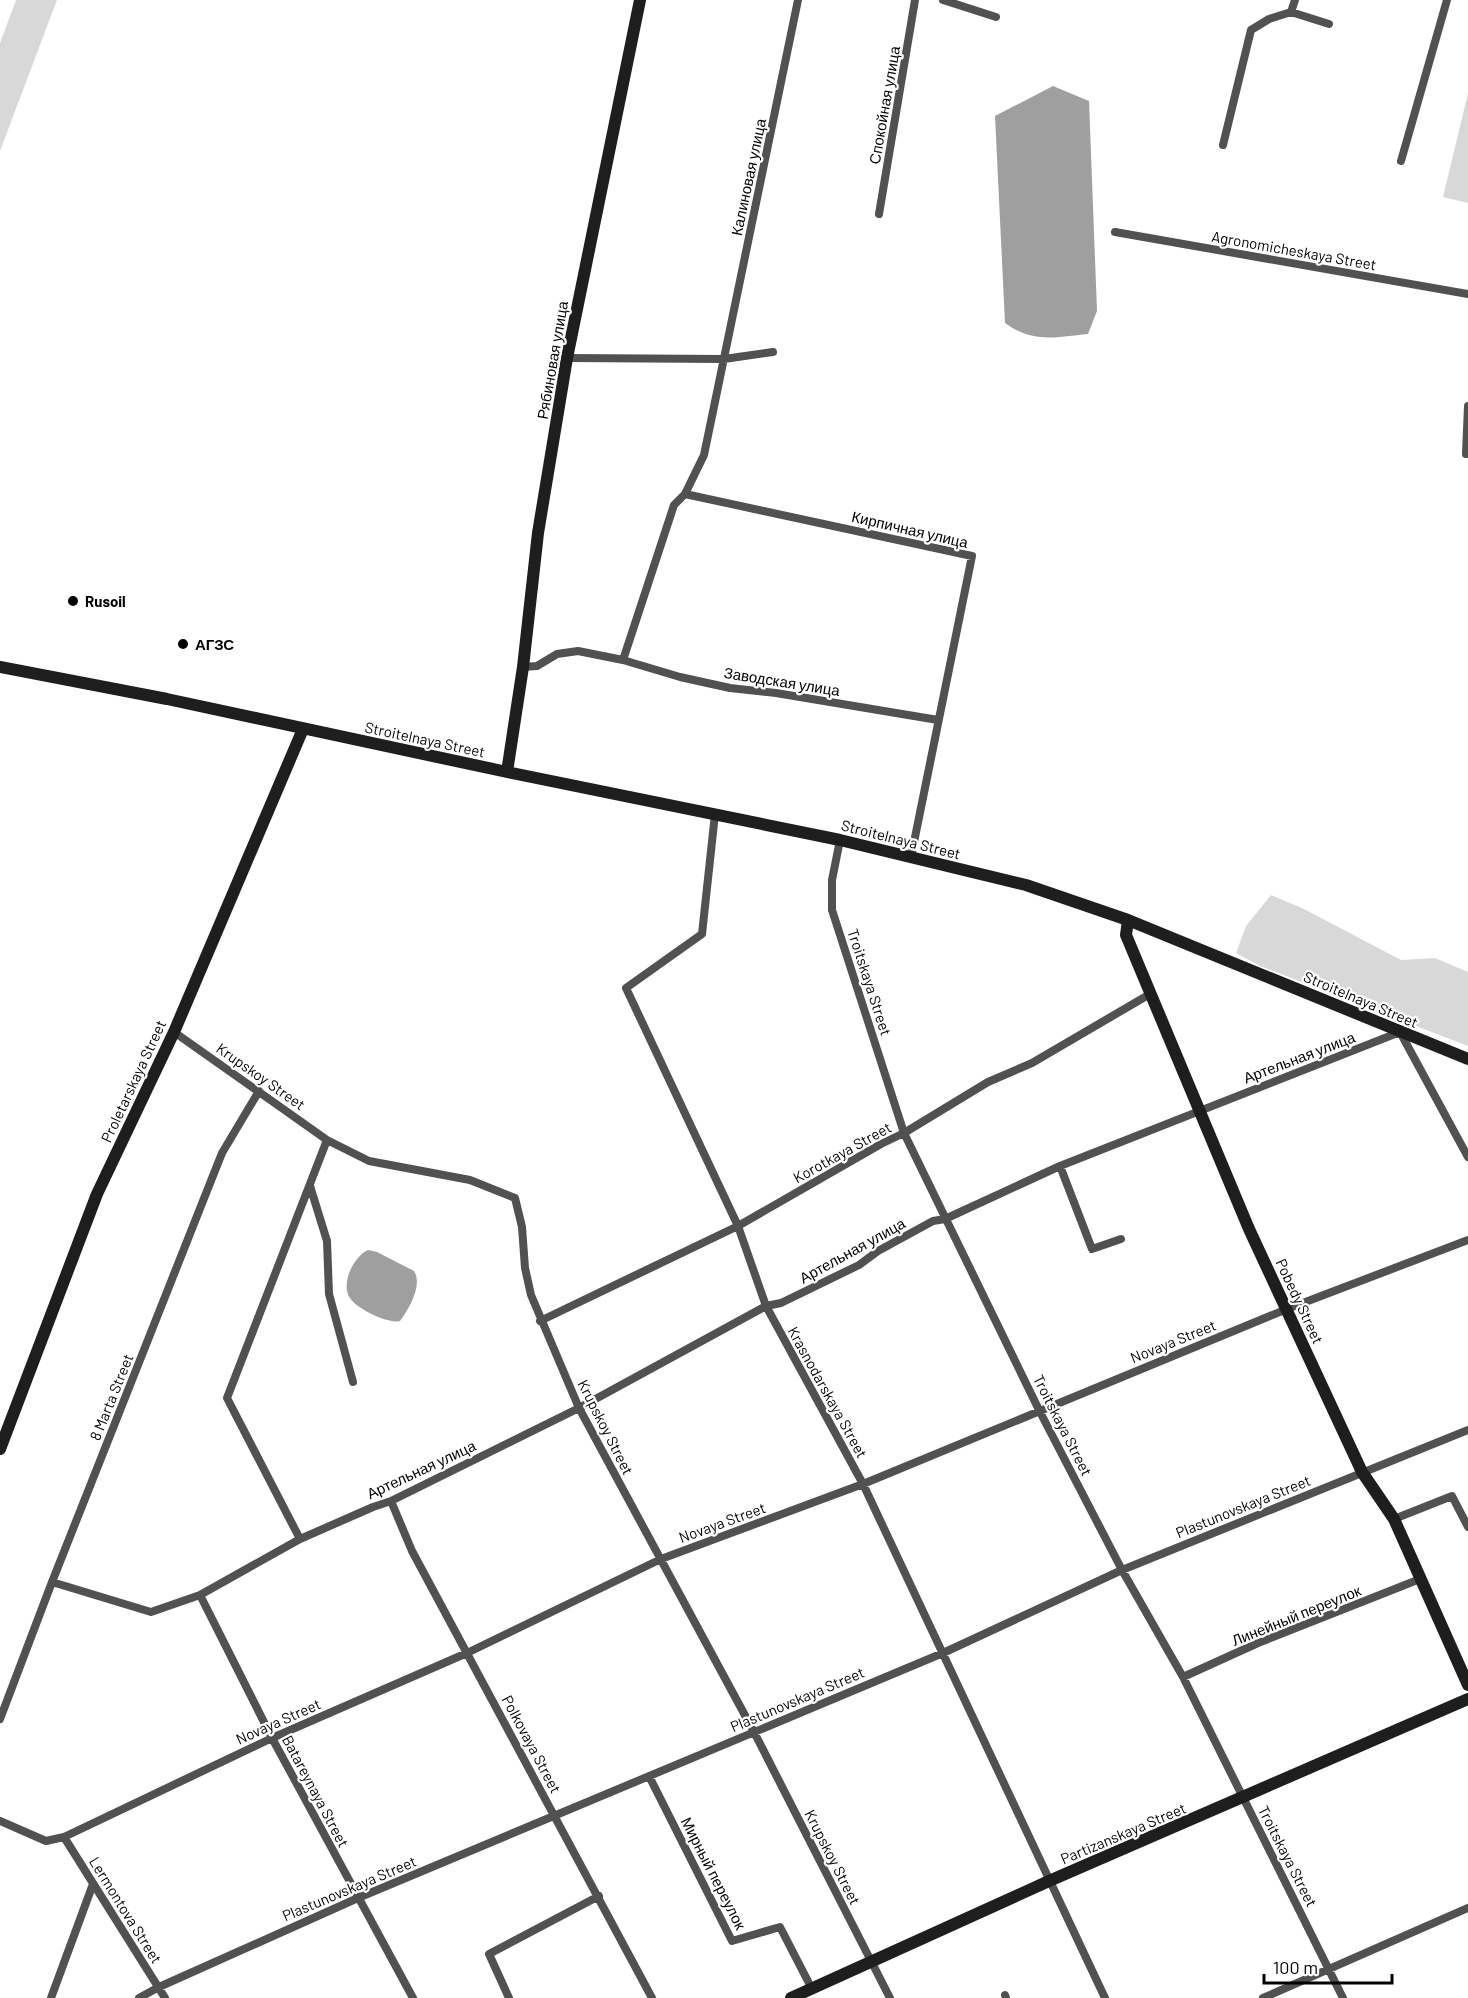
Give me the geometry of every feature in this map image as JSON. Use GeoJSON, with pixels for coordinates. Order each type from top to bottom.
{"type":"FeatureCollection","features":[{"type":"Feature","properties":{"kind":"street","name":"Рябиновая улица"},"geometry":{"type":"LineString","coordinates":[[507,772],[523,667],[538,533],[567,358],[640,0]]}},
{"type":"Feature","properties":{"kind":"street","name":"Калиновая улица"},"geometry":{"type":"LineString","coordinates":[[623,660],[674,506],[685,494],[704,455],[798,0]]}},
{"type":"Feature","properties":{"kind":"street","name":"Спокойная улица"},"geometry":{"type":"LineString","coordinates":[[879,214],[915,0]]}},
{"type":"Feature","properties":{"kind":"street"},"geometry":{"type":"LineString","coordinates":[[944,0],[996,17]]}},
{"type":"Feature","properties":{"kind":"street"},"geometry":{"type":"LineString","coordinates":[[1291,12],[1295,0]]}},
{"type":"Feature","properties":{"kind":"street"},"geometry":{"type":"LineString","coordinates":[[1401,161],[1447,0]]}},
{"type":"Feature","properties":{"kind":"street"},"geometry":{"type":"LineString","coordinates":[[1223,145],[1251,30],[1269,19],[1291,12],[1329,24]]}},
{"type":"Feature","properties":{"kind":"street","name":"Agronomicheskaya Street"},"geometry":{"type":"LineString","coordinates":[[1115,232],[1468,294]]}},
{"type":"Feature","properties":{"kind":"street"},"geometry":{"type":"LineString","coordinates":[[567,358],[724,359],[773,352]]}},
{"type":"Feature","properties":{"kind":"street"},"geometry":{"type":"LineString","coordinates":[[1468,406],[1466,454],[1468,454]]}},
{"type":"Feature","properties":{"kind":"street","name":"Кирпичная улица"},"geometry":{"type":"LineString","coordinates":[[685,494],[972,556],[911,857]]}},
{"type":"Feature","properties":{"kind":"street","name":"Заводская улица"},"geometry":{"type":"LineString","coordinates":[[523,667],[537,666],[557,654],[578,651],[623,660],[730,688],[938,720]]}},
{"type":"Feature","properties":{"kind":"street","name":"Stroitelnaya Street"},"geometry":{"type":"LineString","coordinates":[[0,667],[167,699],[840,840],[1026,885],[1128,920],[1468,1059]]}},
{"type":"Feature","properties":{"kind":"street","name":"Proletarskaya Street"},"geometry":{"type":"LineString","coordinates":[[0,1449],[97,1194],[174,1032],[303,729]]}},
{"type":"Feature","properties":{"kind":"street","name":"Krasnodarskaya Street"},"geometry":{"type":"LineString","coordinates":[[715,814],[702,934],[626,988],[738,1226],[766,1306],[863,1484],[1105,1998]]}},
{"type":"Feature","properties":{"kind":"street","name":"Troitskaya Street"},"geometry":{"type":"LineString","coordinates":[[840,840],[832,880],[832,910],[904,1133],[1039,1410],[1122,1570],[1183,1677],[1343,1998]]}},
{"type":"Feature","properties":{"kind":"street","name":"Pobedy Street"},"geometry":{"type":"LineString","coordinates":[[1128,920],[1126,935],[1250,1229],[1362,1472],[1394,1519],[1468,1685]]}},
{"type":"Feature","properties":{"kind":"street","name":"Korotkaya Street"},"geometry":{"type":"LineString","coordinates":[[540,1321],[738,1226],[904,1133],[988,1082],[1032,1063],[1150,994]]}},
{"type":"Feature","properties":{"kind":"street","name":"Krupskoy Street"},"geometry":{"type":"LineString","coordinates":[[174,1032],[327,1140],[369,1161],[470,1180],[515,1198],[522,1227],[525,1268],[531,1295],[540,1321],[579,1408],[754,1732],[890,1998]]}},
{"type":"Feature","properties":{"kind":"street"},"geometry":{"type":"LineString","coordinates":[[1400,1032],[1468,1157]]}},
{"type":"Feature","properties":{"kind":"street","name":"Артельная улица"},"geometry":{"type":"LineString","coordinates":[[52,1582],[151,1612],[200,1595],[300,1539],[373,1506],[391,1501],[579,1408],[766,1306],[781,1303],[859,1265],[878,1251],[933,1221],[945,1219],[1060,1166],[1400,1032]]}},
{"type":"Feature","properties":{"kind":"street","name":"8 Marta Street"},"geometry":{"type":"LineString","coordinates":[[0,1719],[222,1153],[259,1091]]}},
{"type":"Feature","properties":{"kind":"street"},"geometry":{"type":"LineString","coordinates":[[300,1539],[227,1398],[327,1140]]}},
{"type":"Feature","properties":{"kind":"street"},"geometry":{"type":"LineString","coordinates":[[1060,1166],[1092,1249],[1121,1239]]}},
{"type":"Feature","properties":{"kind":"street"},"geometry":{"type":"LineString","coordinates":[[310,1186],[327,1241],[329,1294],[353,1382]]}},
{"type":"Feature","properties":{"kind":"street","name":"Novaya Street"},"geometry":{"type":"LineString","coordinates":[[0,1821],[46,1841],[64,1837],[272,1738],[467,1653],[661,1559],[863,1484],[1287,1309],[1468,1239]]}},
{"type":"Feature","properties":{"kind":"street","name":"Plastunovskaya Street"},"geometry":{"type":"LineString","coordinates":[[139,1998],[358,1898],[943,1653],[1122,1570],[1468,1430]]}},
{"type":"Feature","properties":{"kind":"street"},"geometry":{"type":"LineString","coordinates":[[1394,1519],[1452,1496],[1468,1527]]}},
{"type":"Feature","properties":{"kind":"street","name":"Polkovaya Street"},"geometry":{"type":"LineString","coordinates":[[391,1501],[412,1551],[652,1998]]}},
{"type":"Feature","properties":{"kind":"street","name":"Линейный переулок"},"geometry":{"type":"LineString","coordinates":[[1183,1677],[1258,1643],[1420,1579]]}},
{"type":"Feature","properties":{"kind":"street","name":"Batareynaya Street"},"geometry":{"type":"LineString","coordinates":[[200,1595],[272,1738],[413,1998]]}},
{"type":"Feature","properties":{"kind":"street","name":"Partizanskaya Street"},"geometry":{"type":"LineString","coordinates":[[791,1998],[1049,1881],[1468,1699]]}},
{"type":"Feature","properties":{"kind":"street","name":"Мирный переулок"},"geometry":{"type":"LineString","coordinates":[[649,1776],[732,1941],[780,1927],[812,1989]]}},
{"type":"Feature","properties":{"kind":"street","name":"Lermontova Street"},"geometry":{"type":"LineString","coordinates":[[64,1837],[165,1998]]}},
{"type":"Feature","properties":{"kind":"street"},"geometry":{"type":"LineString","coordinates":[[51,1998],[93,1884]]}},
{"type":"Feature","properties":{"kind":"street"},"geometry":{"type":"LineString","coordinates":[[509,1998],[489,1954],[599,1896]]}},
{"type":"Feature","properties":{"kind":"street"},"geometry":{"type":"LineString","coordinates":[[1263,1998],[1468,1908]]}},
{"type":"Feature","properties":{"kind":"shaded area"},"geometry":{"type":"Polygon","coordinates":[[[16,0],[57,0],[0,151],[0,43],[16,0]]]}},
{"type":"Feature","properties":{"kind":"shaded area"},"geometry":{"type":"Polygon","coordinates":[[[1053,86],[1089,101],[1097,311],[1088,334],[1045,337],[1026,334],[1005,323],[995,116],[1053,86]]]}},
{"type":"Feature","properties":{"kind":"shaded area"},"geometry":{"type":"Polygon","coordinates":[[[1468,93],[1468,203],[1443,197],[1468,93]]]}},
{"type":"Feature","properties":{"kind":"shaded area"},"geometry":{"type":"Polygon","coordinates":[[[1271,895],[1304,909],[1401,960],[1435,958],[1468,972],[1468,1046],[1258,965],[1236,953],[1246,926],[1271,895]]]}},
{"type":"Feature","properties":{"kind":"shaded area"},"geometry":{"type":"Polygon","coordinates":[[[368,1250],[377,1252],[414,1271],[416,1290],[411,1304],[400,1321],[381,1318],[366,1311],[350,1298],[347,1292],[350,1271],[358,1258],[368,1250]]]}},
{"type":"Feature","properties":{"kind":"place","name":"Rusoil"},"geometry":{"type":"Point","coordinates":[73,601]}},
{"type":"Feature","properties":{"kind":"place","name":"АГЗС"},"geometry":{"type":"Point","coordinates":[183,644]}}]}
